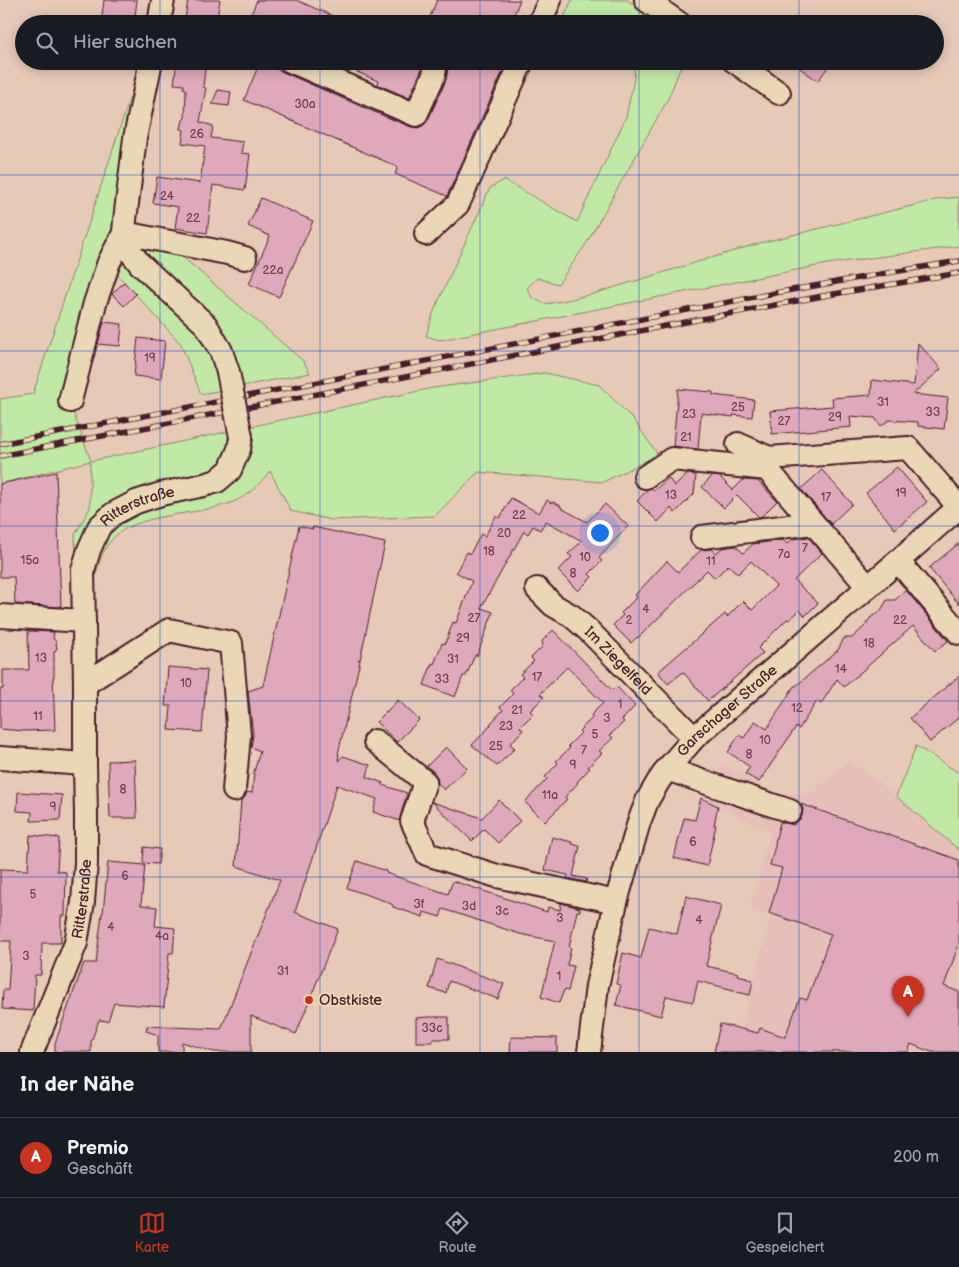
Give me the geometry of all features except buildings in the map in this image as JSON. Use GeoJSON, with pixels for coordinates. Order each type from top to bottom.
{"type":"FeatureCollection","features":[{"type":"Feature","properties":{"kind":"street"},"geometry":{"type":"LineString","coordinates":[[161,15],[164,0]]}},
{"type":"Feature","properties":{"kind":"street"},"geometry":{"type":"LineString","coordinates":[[543,15],[550,0]]}},
{"type":"Feature","properties":{"kind":"street"},"geometry":{"type":"LineString","coordinates":[[646,0],[667,15]]}},
{"type":"Feature","properties":{"kind":"street","name":"Ritterstraße"},"geometry":{"type":"LineString","coordinates":[[32,1052],[76,943],[83,902],[86,862],[86,815],[83,570],[89,550],[100,527],[113,514],[136,502],[216,481],[230,470],[239,449],[241,437],[228,372],[221,351],[206,326],[140,264],[126,246],[124,233],[136,138],[149,70]]}},
{"type":"Feature","properties":{"kind":"street"},"geometry":{"type":"LineString","coordinates":[[311,70],[416,115],[435,70]]}},
{"type":"Feature","properties":{"kind":"street"},"geometry":{"type":"LineString","coordinates":[[426,234],[458,204],[518,70]]}},
{"type":"Feature","properties":{"kind":"street"},"geometry":{"type":"LineString","coordinates":[[747,70],[779,92]]}},
{"type":"Feature","properties":{"kind":"street"},"geometry":{"type":"LineString","coordinates":[[70,401],[95,303],[109,262],[124,233],[245,258]]}},
{"type":"Feature","properties":{"kind":"street","name":"Garschager Straße"},"geometry":{"type":"LineString","coordinates":[[589,1052],[597,986],[616,902],[647,800],[667,769],[694,738],[959,507],[908,448],[769,458],[738,444]]}},
{"type":"Feature","properties":{"kind":"street"},"geometry":{"type":"LineString","coordinates":[[645,477],[672,459],[767,469],[868,587]]}},
{"type":"Feature","properties":{"kind":"street"},"geometry":{"type":"LineString","coordinates":[[702,537],[813,523]]}},
{"type":"Feature","properties":{"kind":"street"},"geometry":{"type":"LineString","coordinates":[[898,561],[959,634]]}},
{"type":"Feature","properties":{"kind":"street","name":"Im Ziegelfeld"},"geometry":{"type":"LineString","coordinates":[[536,589],[553,605],[572,616],[589,631],[694,738]]}},
{"type":"Feature","properties":{"kind":"street"},"geometry":{"type":"LineString","coordinates":[[0,616],[84,621]]}},
{"type":"Feature","properties":{"kind":"street"},"geometry":{"type":"LineString","coordinates":[[85,684],[169,630],[231,643],[239,736],[234,790]]}},
{"type":"Feature","properties":{"kind":"street"},"geometry":{"type":"LineString","coordinates":[[374,741],[425,782],[412,821],[427,854],[497,876],[616,902]]}},
{"type":"Feature","properties":{"kind":"street"},"geometry":{"type":"LineString","coordinates":[[0,758],[85,764]]}},
{"type":"Feature","properties":{"kind":"street"},"geometry":{"type":"LineString","coordinates":[[667,769],[790,811]]}},
{"type":"Feature","properties":{"kind":"shaded area"},"geometry":{"type":"Polygon","coordinates":[[[848,760],[896,796],[959,850],[959,1052],[737,1052],[770,916],[750,910],[770,832],[708,801],[713,785],[723,763],[776,795],[814,792],[848,760]]]}},
{"type":"Feature","properties":{"kind":"green space"},"geometry":{"type":"Polygon","coordinates":[[[572,0],[627,0],[649,15],[565,15],[572,0]]]}},
{"type":"Feature","properties":{"kind":"green space"},"geometry":{"type":"Polygon","coordinates":[[[634,70],[679,70],[668,99],[586,244],[558,284],[537,278],[527,288],[532,298],[545,304],[593,294],[760,243],[940,199],[959,197],[959,246],[827,264],[440,340],[426,336],[434,311],[490,188],[504,180],[577,222],[626,117],[634,70]]]}},
{"type":"Feature","properties":{"kind":"green space"},"geometry":{"type":"Polygon","coordinates":[[[135,82],[111,236],[66,393],[91,461],[231,431],[232,438],[220,467],[208,474],[150,489],[77,562],[75,535],[90,508],[90,461],[0,484],[0,399],[33,394],[135,82]]]}},
{"type":"Feature","properties":{"kind":"green space"},"geometry":{"type":"Polygon","coordinates":[[[156,234],[303,361],[310,373],[201,394],[181,344],[117,274],[120,268],[156,234]]]}},
{"type":"Feature","properties":{"kind":"green space"},"geometry":{"type":"Polygon","coordinates":[[[545,373],[599,385],[633,419],[658,455],[603,482],[478,472],[435,516],[331,520],[291,511],[270,471],[253,489],[233,502],[218,507],[149,520],[133,525],[119,533],[109,543],[102,555],[92,594],[95,559],[103,540],[112,529],[122,519],[237,477],[247,463],[249,448],[248,427],[433,388],[545,373]]]}},
{"type":"Feature","properties":{"kind":"green space"},"geometry":{"type":"Polygon","coordinates":[[[916,746],[959,773],[959,850],[896,796],[916,746]]]}},
{"type":"Feature","properties":{"kind":"railway"},"geometry":{"type":"LineString","coordinates":[[0,444],[775,293],[959,261]]}},
{"type":"Feature","properties":{"kind":"railway"},"geometry":{"type":"LineString","coordinates":[[0,456],[691,321],[959,273]]}},
{"type":"Feature","properties":{"kind":"place","name":"Obstkiste"},"geometry":{"type":"Point","coordinates":[309,1000]}},
{"type":"Feature","properties":{"kind":"place","name":"Premio"},"geometry":{"type":"Point","coordinates":[908,1017]}}]}
